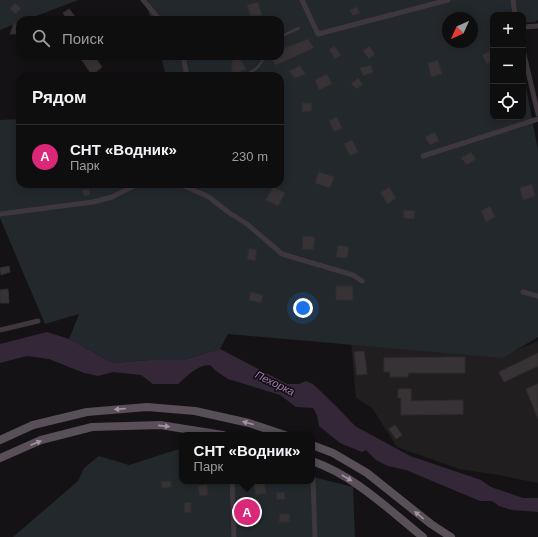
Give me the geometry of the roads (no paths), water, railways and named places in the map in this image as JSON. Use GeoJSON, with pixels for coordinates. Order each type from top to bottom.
{"type":"FeatureCollection","features":[{"type":"Feature","properties":{"kind":"main road"},"geometry":{"type":"LineString","coordinates":[[0,440],[34,425],[87,412],[146,407],[195,410],[249,423],[276,432]]}},
{"type":"Feature","properties":{"kind":"main road"},"geometry":{"type":"LineString","coordinates":[[0,458],[41,440],[92,427],[160,425],[204,432]]}},
{"type":"Feature","properties":{"kind":"main road"},"geometry":{"type":"LineString","coordinates":[[315,446],[333,453],[367,473],[431,524],[450,537]]}},
{"type":"Feature","properties":{"kind":"main road"},"geometry":{"type":"LineString","coordinates":[[315,462],[326,466],[359,485],[423,537]]}},
{"type":"Feature","properties":{"kind":"street"},"geometry":{"type":"LineString","coordinates":[[143,0],[157,16]]}},
{"type":"Feature","properties":{"kind":"street"},"geometry":{"type":"LineString","coordinates":[[302,0],[318,34],[448,0]]}},
{"type":"Feature","properties":{"kind":"street"},"geometry":{"type":"LineString","coordinates":[[513,0],[515,12]]}},
{"type":"Feature","properties":{"kind":"street"},"geometry":{"type":"LineString","coordinates":[[526,27],[538,26]]}},
{"type":"Feature","properties":{"kind":"street"},"geometry":{"type":"LineString","coordinates":[[184,60],[186,72]]}},
{"type":"Feature","properties":{"kind":"street"},"geometry":{"type":"LineString","coordinates":[[526,63],[538,114]]}},
{"type":"Feature","properties":{"kind":"street"},"geometry":{"type":"LineString","coordinates":[[423,156],[538,119]]}},
{"type":"Feature","properties":{"kind":"street"},"geometry":{"type":"LineString","coordinates":[[0,214],[93,202],[112,197],[130,188]]}},
{"type":"Feature","properties":{"kind":"street"},"geometry":{"type":"LineString","coordinates":[[189,188],[209,197],[228,212],[247,224],[282,254],[353,275],[362,281]]}},
{"type":"Feature","properties":{"kind":"street"},"geometry":{"type":"LineString","coordinates":[[523,292],[538,296]]}},
{"type":"Feature","properties":{"kind":"street"},"geometry":{"type":"LineString","coordinates":[[0,330],[38,321]]}},
{"type":"Feature","properties":{"kind":"street"},"geometry":{"type":"LineString","coordinates":[[232,484],[234,537]]}},
{"type":"Feature","properties":{"kind":"street"},"geometry":{"type":"LineString","coordinates":[[313,484],[315,537]]}},
{"type":"Feature","properties":{"kind":"lane"},"geometry":{"type":"LineString","coordinates":[[284,35],[299,28]]}},
{"type":"Feature","properties":{"kind":"lane"},"geometry":{"type":"LineString","coordinates":[[250,72],[259,67],[263,60]]}},
{"type":"Feature","properties":{"kind":"water","name":"Пехорка"},"geometry":{"type":"Polygon","coordinates":[[[47,332],[69,339],[113,363],[150,360],[183,360],[220,349],[287,384],[299,384],[306,381],[313,384],[355,426],[410,456],[481,480],[491,487],[523,498],[538,498],[538,512],[512,510],[499,506],[492,501],[480,501],[406,470],[388,466],[376,460],[366,450],[362,452],[340,443],[319,426],[317,415],[313,408],[296,407],[280,395],[228,379],[210,365],[205,365],[197,369],[178,384],[153,384],[141,375],[113,372],[98,376],[84,373],[49,359],[27,356],[0,363],[0,344],[47,332]]]}},
{"type":"Feature","properties":{"kind":"place","name":"СНТ «Водник»"},"geometry":{"type":"Point","coordinates":[247,512]}}]}
